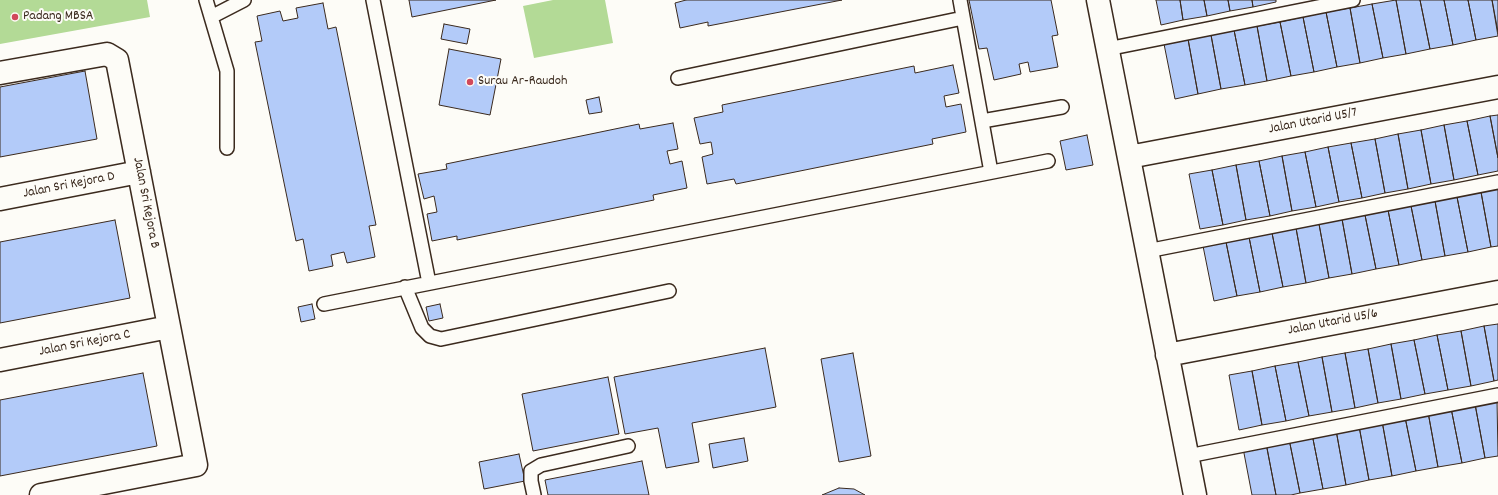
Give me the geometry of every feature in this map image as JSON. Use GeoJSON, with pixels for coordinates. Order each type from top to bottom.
{"type":"FeatureCollection","features":[{"type":"Feature","properties":{"kind":"street"},"geometry":{"type":"LineString","coordinates":[[1098,0],[1195,495]]}},
{"type":"Feature","properties":{"kind":"street","name":"Jalan Sri Kejora B"},"geometry":{"type":"LineString","coordinates":[[0,73],[107,54],[117,60],[196,465],[40,495]]}},
{"type":"Feature","properties":{"kind":"street","name":"Jalan Utarid U5/7"},"geometry":{"type":"LineString","coordinates":[[1129,157],[1498,87]]}},
{"type":"Feature","properties":{"kind":"street","name":"Jalan Sri Kejora D"},"geometry":{"type":"LineString","coordinates":[[0,199],[139,172]]}},
{"type":"Feature","properties":{"kind":"street","name":"Jalan Utarid U5/6"},"geometry":{"type":"LineString","coordinates":[[1167,354],[1498,292]]}},
{"type":"Feature","properties":{"kind":"street","name":"Jalan Sri Kejora C"},"geometry":{"type":"LineString","coordinates":[[0,360],[169,327]]}},
{"type":"Feature","properties":{"kind":"lane"},"geometry":{"type":"LineString","coordinates":[[206,0],[227,71],[227,148]]}},
{"type":"Feature","properties":{"kind":"lane"},"geometry":{"type":"LineString","coordinates":[[211,17],[244,0]]}},
{"type":"Feature","properties":{"kind":"lane"},"geometry":{"type":"LineString","coordinates":[[373,0],[429,283]]}},
{"type":"Feature","properties":{"kind":"lane"},"geometry":{"type":"LineString","coordinates":[[960,0],[991,172]]}},
{"type":"Feature","properties":{"kind":"lane"},"geometry":{"type":"LineString","coordinates":[[1107,49],[1353,0]]}},
{"type":"Feature","properties":{"kind":"lane"},"geometry":{"type":"LineString","coordinates":[[678,78],[963,18]]}},
{"type":"Feature","properties":{"kind":"lane"},"geometry":{"type":"LineString","coordinates":[[982,121],[1062,107]]}},
{"type":"Feature","properties":{"kind":"lane"},"geometry":{"type":"LineString","coordinates":[[324,304],[1048,161]]}},
{"type":"Feature","properties":{"kind":"lane"},"geometry":{"type":"LineString","coordinates":[[1147,251],[1498,182]]}},
{"type":"Feature","properties":{"kind":"lane"},"geometry":{"type":"LineString","coordinates":[[405,288],[422,328],[430,336],[442,339],[669,291]]}},
{"type":"Feature","properties":{"kind":"lane"},"geometry":{"type":"LineString","coordinates":[[1188,456],[1498,395]]}},
{"type":"Feature","properties":{"kind":"lane"},"geometry":{"type":"LineString","coordinates":[[534,495],[531,481],[531,471],[540,465],[628,446]]}},
{"type":"Feature","properties":{"kind":"green space"},"geometry":{"type":"Polygon","coordinates":[[[0,0],[147,0],[150,17],[0,44],[0,0]]]}},
{"type":"Feature","properties":{"kind":"green space"},"geometry":{"type":"Polygon","coordinates":[[[553,0],[605,0],[613,43],[534,58],[523,6],[553,0]]]}},
{"type":"Feature","properties":{"kind":"building"},"geometry":{"type":"Polygon","coordinates":[[[409,0],[496,0],[412,17],[409,0]]]}},
{"type":"Feature","properties":{"kind":"building"},"geometry":{"type":"Polygon","coordinates":[[[686,0],[842,0],[708,26],[708,22],[680,28],[675,3],[686,0]]]}},
{"type":"Feature","properties":{"kind":"building"},"geometry":{"type":"Polygon","coordinates":[[[969,0],[1051,0],[1058,35],[1052,36],[1058,67],[1030,72],[1028,62],[1019,64],[1021,74],[994,80],[987,48],[979,49],[969,0]]]}},
{"type":"Feature","properties":{"kind":"building"},"geometry":{"type":"Polygon","coordinates":[[[1156,0],[1180,0],[1183,20],[1161,25],[1156,0]]]}},
{"type":"Feature","properties":{"kind":"building"},"geometry":{"type":"Polygon","coordinates":[[[1180,0],[1204,0],[1207,16],[1183,20],[1180,0]]]}},
{"type":"Feature","properties":{"kind":"building"},"geometry":{"type":"Polygon","coordinates":[[[1204,0],[1228,0],[1230,11],[1207,16],[1204,0]]]}},
{"type":"Feature","properties":{"kind":"building"},"geometry":{"type":"Polygon","coordinates":[[[1228,0],[1252,0],[1253,7],[1230,11],[1228,0]]]}},
{"type":"Feature","properties":{"kind":"building"},"geometry":{"type":"Polygon","coordinates":[[[1252,0],[1276,0],[1276,2],[1253,7],[1252,0]]]}},
{"type":"Feature","properties":{"kind":"building"},"geometry":{"type":"Polygon","coordinates":[[[1396,0],[1420,0],[1430,49],[1406,54],[1396,0]]]}},
{"type":"Feature","properties":{"kind":"building"},"geometry":{"type":"Polygon","coordinates":[[[1396,0],[1406,54],[1383,58],[1372,4],[1396,0]]]}},
{"type":"Feature","properties":{"kind":"building"},"geometry":{"type":"Polygon","coordinates":[[[1420,0],[1444,0],[1453,45],[1430,49],[1420,0]]]}},
{"type":"Feature","properties":{"kind":"building"},"geometry":{"type":"Polygon","coordinates":[[[1444,0],[1468,0],[1476,40],[1453,45],[1444,0]]]}},
{"type":"Feature","properties":{"kind":"building"},"geometry":{"type":"Polygon","coordinates":[[[1468,0],[1492,0],[1498,36],[1476,40],[1468,0]]]}},
{"type":"Feature","properties":{"kind":"building"},"geometry":{"type":"Polygon","coordinates":[[[1492,0],[1498,0],[1498,32],[1492,0]]]}},
{"type":"Feature","properties":{"kind":"building"},"geometry":{"type":"Polygon","coordinates":[[[323,3],[328,29],[336,27],[376,225],[369,226],[375,257],[347,263],[344,252],[331,255],[333,266],[309,271],[303,239],[296,241],[255,42],[262,41],[257,16],[280,11],[283,21],[298,18],[296,8],[323,3]]]}},
{"type":"Feature","properties":{"kind":"building"},"geometry":{"type":"Polygon","coordinates":[[[1372,4],[1383,58],[1360,63],[1350,8],[1372,4]]]}},
{"type":"Feature","properties":{"kind":"building"},"geometry":{"type":"Polygon","coordinates":[[[1350,8],[1360,63],[1337,67],[1326,12],[1350,8]]]}},
{"type":"Feature","properties":{"kind":"building"},"geometry":{"type":"Polygon","coordinates":[[[1326,12],[1337,67],[1314,72],[1303,17],[1326,12]]]}},
{"type":"Feature","properties":{"kind":"building"},"geometry":{"type":"Polygon","coordinates":[[[1303,17],[1314,72],[1291,76],[1280,22],[1303,17]]]}},
{"type":"Feature","properties":{"kind":"building"},"geometry":{"type":"Polygon","coordinates":[[[1280,22],[1291,76],[1267,81],[1257,26],[1280,22]]]}},
{"type":"Feature","properties":{"kind":"building"},"geometry":{"type":"Polygon","coordinates":[[[444,24],[470,29],[467,44],[441,39],[444,24]]]}},
{"type":"Feature","properties":{"kind":"building"},"geometry":{"type":"Polygon","coordinates":[[[1257,26],[1267,81],[1245,85],[1234,30],[1257,26]]]}},
{"type":"Feature","properties":{"kind":"building"},"geometry":{"type":"Polygon","coordinates":[[[1234,30],[1245,85],[1221,89],[1211,35],[1234,30]]]}},
{"type":"Feature","properties":{"kind":"building"},"geometry":{"type":"Polygon","coordinates":[[[1211,35],[1221,89],[1198,94],[1188,39],[1211,35]]]}},
{"type":"Feature","properties":{"kind":"building"},"geometry":{"type":"Polygon","coordinates":[[[1188,39],[1198,94],[1175,99],[1164,44],[1188,39]]]}},
{"type":"Feature","properties":{"kind":"building","name":"Surau Ar-Raudoh"},"geometry":{"type":"Polygon","coordinates":[[[449,49],[501,59],[490,115],[439,105],[449,49]]]}},
{"type":"Feature","properties":{"kind":"building"},"geometry":{"type":"Polygon","coordinates":[[[953,65],[959,93],[944,96],[946,107],[961,104],[966,132],[932,139],[933,144],[736,184],[734,179],[707,184],[702,157],[713,154],[711,142],[700,144],[694,118],[723,112],[722,105],[914,66],[915,73],[953,65]]]}},
{"type":"Feature","properties":{"kind":"building"},"geometry":{"type":"Polygon","coordinates":[[[85,71],[97,139],[0,157],[0,87],[85,71]]]}},
{"type":"Feature","properties":{"kind":"building"},"geometry":{"type":"Polygon","coordinates":[[[599,97],[602,112],[589,114],[586,100],[599,97]]]}},
{"type":"Feature","properties":{"kind":"building"},"geometry":{"type":"Polygon","coordinates":[[[1498,115],[1498,158],[1490,116],[1498,115]]]}},
{"type":"Feature","properties":{"kind":"building"},"geometry":{"type":"Polygon","coordinates":[[[1490,116],[1498,158],[1498,171],[1478,175],[1467,121],[1490,116]]]}},
{"type":"Feature","properties":{"kind":"building"},"geometry":{"type":"Polygon","coordinates":[[[1467,121],[1478,175],[1454,180],[1444,125],[1467,121]]]}},
{"type":"Feature","properties":{"kind":"building"},"geometry":{"type":"Polygon","coordinates":[[[673,123],[678,149],[667,151],[670,164],[682,161],[687,188],[653,195],[654,200],[457,240],[457,236],[432,241],[427,214],[437,212],[434,196],[424,199],[418,174],[447,169],[446,164],[639,124],[640,129],[673,123]]]}},
{"type":"Feature","properties":{"kind":"building"},"geometry":{"type":"Polygon","coordinates":[[[1444,125],[1454,180],[1431,184],[1421,130],[1444,125]]]}},
{"type":"Feature","properties":{"kind":"building"},"geometry":{"type":"Polygon","coordinates":[[[1421,130],[1431,184],[1408,189],[1398,134],[1421,130]]]}},
{"type":"Feature","properties":{"kind":"building"},"geometry":{"type":"Polygon","coordinates":[[[1398,134],[1408,189],[1385,193],[1375,139],[1398,134]]]}},
{"type":"Feature","properties":{"kind":"building"},"geometry":{"type":"Polygon","coordinates":[[[1087,135],[1093,165],[1066,170],[1060,141],[1087,135]]]}},
{"type":"Feature","properties":{"kind":"building"},"geometry":{"type":"Polygon","coordinates":[[[1375,139],[1385,193],[1362,198],[1351,143],[1375,139]]]}},
{"type":"Feature","properties":{"kind":"building"},"geometry":{"type":"Polygon","coordinates":[[[1351,143],[1362,198],[1339,202],[1328,147],[1351,143]]]}},
{"type":"Feature","properties":{"kind":"building"},"geometry":{"type":"Polygon","coordinates":[[[1328,147],[1339,202],[1316,207],[1305,152],[1328,147]]]}},
{"type":"Feature","properties":{"kind":"building"},"geometry":{"type":"Polygon","coordinates":[[[1305,152],[1316,207],[1292,211],[1282,156],[1305,152]]]}},
{"type":"Feature","properties":{"kind":"building"},"geometry":{"type":"Polygon","coordinates":[[[1282,156],[1292,211],[1270,216],[1259,161],[1282,156]]]}},
{"type":"Feature","properties":{"kind":"building"},"geometry":{"type":"Polygon","coordinates":[[[1259,161],[1270,216],[1246,220],[1236,165],[1259,161]]]}},
{"type":"Feature","properties":{"kind":"building"},"geometry":{"type":"Polygon","coordinates":[[[1236,165],[1246,220],[1223,225],[1212,170],[1236,165]]]}},
{"type":"Feature","properties":{"kind":"building"},"geometry":{"type":"Polygon","coordinates":[[[1212,170],[1223,225],[1200,229],[1189,174],[1212,170]]]}},
{"type":"Feature","properties":{"kind":"building"},"geometry":{"type":"Polygon","coordinates":[[[1498,189],[1498,246],[1491,247],[1481,192],[1498,189]]]}},
{"type":"Feature","properties":{"kind":"building"},"geometry":{"type":"Polygon","coordinates":[[[1481,192],[1491,247],[1468,252],[1457,197],[1481,192]]]}},
{"type":"Feature","properties":{"kind":"building"},"geometry":{"type":"Polygon","coordinates":[[[1457,197],[1468,252],[1445,256],[1435,201],[1457,197]]]}},
{"type":"Feature","properties":{"kind":"building"},"geometry":{"type":"Polygon","coordinates":[[[1435,201],[1445,256],[1422,260],[1411,206],[1435,201]]]}},
{"type":"Feature","properties":{"kind":"building"},"geometry":{"type":"Polygon","coordinates":[[[1411,206],[1422,260],[1399,265],[1388,210],[1411,206]]]}},
{"type":"Feature","properties":{"kind":"building"},"geometry":{"type":"Polygon","coordinates":[[[1388,210],[1399,265],[1376,269],[1365,215],[1388,210]]]}},
{"type":"Feature","properties":{"kind":"building"},"geometry":{"type":"Polygon","coordinates":[[[1365,215],[1376,269],[1352,274],[1342,219],[1365,215]]]}},
{"type":"Feature","properties":{"kind":"building"},"geometry":{"type":"Polygon","coordinates":[[[1342,219],[1352,274],[1329,278],[1319,224],[1342,219]]]}},
{"type":"Feature","properties":{"kind":"building"},"geometry":{"type":"Polygon","coordinates":[[[115,220],[130,298],[0,323],[0,242],[115,220]]]}},
{"type":"Feature","properties":{"kind":"building"},"geometry":{"type":"Polygon","coordinates":[[[1319,224],[1329,278],[1306,283],[1296,228],[1319,224]]]}},
{"type":"Feature","properties":{"kind":"building"},"geometry":{"type":"Polygon","coordinates":[[[1296,228],[1306,283],[1283,287],[1272,233],[1296,228]]]}},
{"type":"Feature","properties":{"kind":"building"},"geometry":{"type":"Polygon","coordinates":[[[1272,233],[1283,287],[1260,292],[1249,237],[1272,233]]]}},
{"type":"Feature","properties":{"kind":"building"},"geometry":{"type":"Polygon","coordinates":[[[1249,237],[1260,292],[1237,296],[1226,242],[1249,237]]]}},
{"type":"Feature","properties":{"kind":"building"},"geometry":{"type":"Polygon","coordinates":[[[1226,242],[1237,296],[1214,301],[1203,246],[1226,242]]]}},
{"type":"Feature","properties":{"kind":"building"},"geometry":{"type":"Polygon","coordinates":[[[312,304],[315,319],[301,322],[298,307],[312,304]]]}},
{"type":"Feature","properties":{"kind":"building"},"geometry":{"type":"Polygon","coordinates":[[[440,304],[443,318],[429,321],[426,307],[440,304]]]}},
{"type":"Feature","properties":{"kind":"building"},"geometry":{"type":"Polygon","coordinates":[[[1498,324],[1498,380],[1494,381],[1484,326],[1498,324]]]}},
{"type":"Feature","properties":{"kind":"building"},"geometry":{"type":"Polygon","coordinates":[[[1484,326],[1494,381],[1471,386],[1461,331],[1484,326]]]}},
{"type":"Feature","properties":{"kind":"building"},"geometry":{"type":"Polygon","coordinates":[[[1461,331],[1471,386],[1448,390],[1437,335],[1461,331]]]}},
{"type":"Feature","properties":{"kind":"building"},"geometry":{"type":"Polygon","coordinates":[[[1437,335],[1448,390],[1425,394],[1414,340],[1437,335]]]}},
{"type":"Feature","properties":{"kind":"building"},"geometry":{"type":"Polygon","coordinates":[[[1414,340],[1425,394],[1401,399],[1391,344],[1414,340]]]}},
{"type":"Feature","properties":{"kind":"building"},"geometry":{"type":"Polygon","coordinates":[[[1391,344],[1401,399],[1378,403],[1368,349],[1391,344]]]}},
{"type":"Feature","properties":{"kind":"building"},"geometry":{"type":"Polygon","coordinates":[[[765,348],[776,407],[692,423],[699,462],[666,468],[658,428],[625,434],[614,377],[765,348]]]}},
{"type":"Feature","properties":{"kind":"building"},"geometry":{"type":"Polygon","coordinates":[[[1368,349],[1378,403],[1355,408],[1345,353],[1368,349]]]}},
{"type":"Feature","properties":{"kind":"building"},"geometry":{"type":"Polygon","coordinates":[[[853,353],[871,456],[839,462],[821,359],[853,353]]]}},
{"type":"Feature","properties":{"kind":"building"},"geometry":{"type":"Polygon","coordinates":[[[1345,353],[1355,408],[1332,412],[1322,357],[1345,353]]]}},
{"type":"Feature","properties":{"kind":"building"},"geometry":{"type":"Polygon","coordinates":[[[1322,357],[1332,412],[1309,416],[1298,362],[1322,357]]]}},
{"type":"Feature","properties":{"kind":"building"},"geometry":{"type":"Polygon","coordinates":[[[1298,362],[1309,416],[1286,421],[1275,366],[1298,362]]]}},
{"type":"Feature","properties":{"kind":"building"},"geometry":{"type":"Polygon","coordinates":[[[1275,366],[1286,421],[1262,425],[1252,371],[1275,366]]]}},
{"type":"Feature","properties":{"kind":"building"},"geometry":{"type":"Polygon","coordinates":[[[1252,371],[1262,425],[1239,430],[1229,375],[1252,371]]]}},
{"type":"Feature","properties":{"kind":"building"},"geometry":{"type":"Polygon","coordinates":[[[143,373],[157,446],[0,476],[0,400],[143,373]]]}},
{"type":"Feature","properties":{"kind":"building"},"geometry":{"type":"Polygon","coordinates":[[[608,377],[619,434],[533,451],[522,394],[608,377]]]}},
{"type":"Feature","properties":{"kind":"building"},"geometry":{"type":"Polygon","coordinates":[[[1497,399],[1498,456],[1485,458],[1475,404],[1497,399]]]}},
{"type":"Feature","properties":{"kind":"building"},"geometry":{"type":"Polygon","coordinates":[[[1475,404],[1485,458],[1462,463],[1451,408],[1475,404]]]}},
{"type":"Feature","properties":{"kind":"building"},"geometry":{"type":"Polygon","coordinates":[[[1451,408],[1462,463],[1438,467],[1428,412],[1451,408]]]}},
{"type":"Feature","properties":{"kind":"building"},"geometry":{"type":"Polygon","coordinates":[[[1428,412],[1438,467],[1416,471],[1405,417],[1428,412]]]}},
{"type":"Feature","properties":{"kind":"building"},"geometry":{"type":"Polygon","coordinates":[[[1405,417],[1416,471],[1392,476],[1382,421],[1405,417]]]}},
{"type":"Feature","properties":{"kind":"building"},"geometry":{"type":"Polygon","coordinates":[[[1382,421],[1392,476],[1369,480],[1359,426],[1382,421]]]}},
{"type":"Feature","properties":{"kind":"building"},"geometry":{"type":"Polygon","coordinates":[[[1359,426],[1369,480],[1346,485],[1336,430],[1359,426]]]}},
{"type":"Feature","properties":{"kind":"building"},"geometry":{"type":"Polygon","coordinates":[[[1336,430],[1346,485],[1323,489],[1312,434],[1336,430]]]}},
{"type":"Feature","properties":{"kind":"building"},"geometry":{"type":"Polygon","coordinates":[[[1312,434],[1323,489],[1300,493],[1289,439],[1312,434]]]}},
{"type":"Feature","properties":{"kind":"building"},"geometry":{"type":"Polygon","coordinates":[[[744,438],[748,461],[713,468],[709,444],[744,438]]]}},
{"type":"Feature","properties":{"kind":"building"},"geometry":{"type":"Polygon","coordinates":[[[1289,439],[1300,493],[1291,495],[1276,495],[1266,443],[1289,439]]]}},
{"type":"Feature","properties":{"kind":"building"},"geometry":{"type":"Polygon","coordinates":[[[1266,443],[1276,495],[1252,495],[1243,448],[1266,443]]]}},
{"type":"Feature","properties":{"kind":"building"},"geometry":{"type":"Polygon","coordinates":[[[519,454],[525,481],[484,489],[479,462],[519,454]]]}},
{"type":"Feature","properties":{"kind":"building"},"geometry":{"type":"Polygon","coordinates":[[[642,461],[649,495],[548,495],[545,480],[642,461]]]}},
{"type":"Feature","properties":{"kind":"building"},"geometry":{"type":"Polygon","coordinates":[[[839,488],[854,489],[865,495],[822,495],[839,488]]]}},
{"type":"Feature","properties":{"kind":"place","name":"Padang MBSA"},"geometry":{"type":"Point","coordinates":[15,17]}},
{"type":"Feature","properties":{"kind":"place","name":"Surau Ar-Raudoh"},"geometry":{"type":"Point","coordinates":[470,82]}}]}
